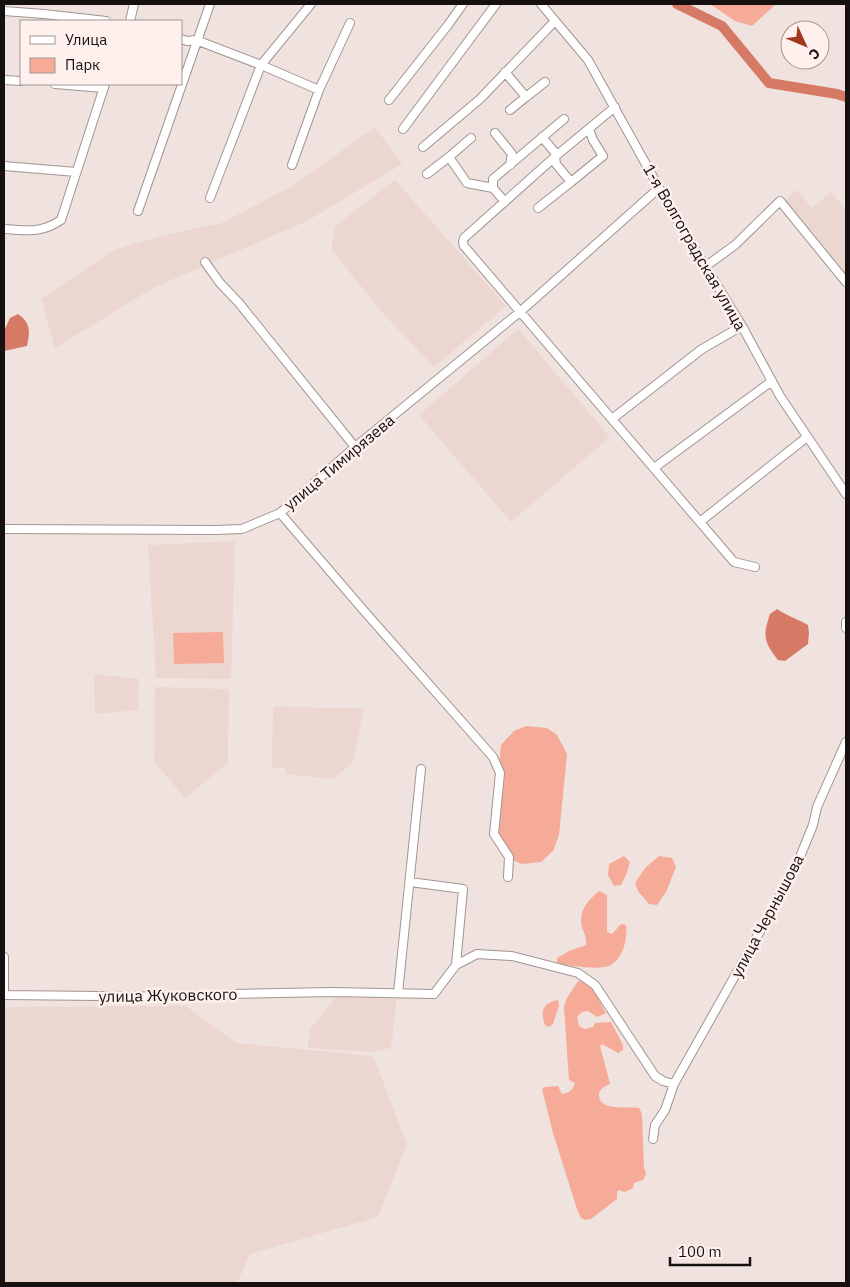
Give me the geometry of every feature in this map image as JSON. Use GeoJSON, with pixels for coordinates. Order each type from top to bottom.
{"type":"FeatureCollection","features":[{"type":"Feature","properties":{"kind":"street"},"geometry":{"type":"LineString","coordinates":[[130,20],[134,4]]}},
{"type":"Feature","properties":{"kind":"street"},"geometry":{"type":"LineString","coordinates":[[182,81],[210,4]]}},
{"type":"Feature","properties":{"kind":"street"},"geometry":{"type":"LineString","coordinates":[[210,198],[262,65],[312,4]]}},
{"type":"Feature","properties":{"kind":"street"},"geometry":{"type":"LineString","coordinates":[[389,100],[463,4]]}},
{"type":"Feature","properties":{"kind":"street"},"geometry":{"type":"LineString","coordinates":[[403,129],[496,4]]}},
{"type":"Feature","properties":{"kind":"street","name":"1-я Волгоградская улица"},"geometry":{"type":"LineString","coordinates":[[541,4],[588,60],[659,188],[742,326],[772,381],[846,494]]}},
{"type":"Feature","properties":{"kind":"street"},"geometry":{"type":"LineString","coordinates":[[4,11],[97,20]]}},
{"type":"Feature","properties":{"kind":"street"},"geometry":{"type":"LineString","coordinates":[[423,147],[480,98],[556,21]]}},
{"type":"Feature","properties":{"kind":"street"},"geometry":{"type":"LineString","coordinates":[[292,165],[318,90],[350,23]]}},
{"type":"Feature","properties":{"kind":"street"},"geometry":{"type":"LineString","coordinates":[[182,39],[196,40],[262,65],[318,90]]}},
{"type":"Feature","properties":{"kind":"street"},"geometry":{"type":"LineString","coordinates":[[506,72],[526,97]]}},
{"type":"Feature","properties":{"kind":"street"},"geometry":{"type":"LineString","coordinates":[[4,80],[20,81]]}},
{"type":"Feature","properties":{"kind":"street"},"geometry":{"type":"LineString","coordinates":[[510,110],[545,82]]}},
{"type":"Feature","properties":{"kind":"street"},"geometry":{"type":"LineString","coordinates":[[4,229],[33,230],[48,228],[61,220],[104,86],[80,85]]}},
{"type":"Feature","properties":{"kind":"street"},"geometry":{"type":"LineString","coordinates":[[138,211],[181,85]]}},
{"type":"Feature","properties":{"kind":"street"},"geometry":{"type":"LineString","coordinates":[[615,107],[556,156],[464,238],[463,242],[734,562],[755,567]]}},
{"type":"Feature","properties":{"kind":"street"},"geometry":{"type":"LineString","coordinates":[[493,188],[493,180],[564,119]]}},
{"type":"Feature","properties":{"kind":"street"},"geometry":{"type":"LineString","coordinates":[[538,208],[603,156],[593,140],[589,129]]}},
{"type":"Feature","properties":{"kind":"street"},"geometry":{"type":"LineString","coordinates":[[495,133],[512,154],[510,165]]}},
{"type":"Feature","properties":{"kind":"street"},"geometry":{"type":"LineString","coordinates":[[427,174],[470,138]]}},
{"type":"Feature","properties":{"kind":"street"},"geometry":{"type":"LineString","coordinates":[[542,138],[556,156],[556,164],[571,182]]}},
{"type":"Feature","properties":{"kind":"street"},"geometry":{"type":"LineString","coordinates":[[449,157],[467,182],[493,188],[505,202]]}},
{"type":"Feature","properties":{"kind":"street"},"geometry":{"type":"LineString","coordinates":[[4,166],[76,172]]}},
{"type":"Feature","properties":{"kind":"street","name":"улица Тимирязева"},"geometry":{"type":"LineString","coordinates":[[4,529],[242,529],[280,513],[355,448],[521,311],[659,188]]}},
{"type":"Feature","properties":{"kind":"street"},"geometry":{"type":"LineString","coordinates":[[706,266],[734,245],[780,201],[846,282]]}},
{"type":"Feature","properties":{"kind":"street"},"geometry":{"type":"LineString","coordinates":[[205,262],[220,283],[239,303],[355,448]]}},
{"type":"Feature","properties":{"kind":"street"},"geometry":{"type":"LineString","coordinates":[[612,419],[702,349],[742,326]]}},
{"type":"Feature","properties":{"kind":"street"},"geometry":{"type":"LineString","coordinates":[[654,468],[772,381]]}},
{"type":"Feature","properties":{"kind":"street"},"geometry":{"type":"LineString","coordinates":[[701,521],[807,436]]}},
{"type":"Feature","properties":{"kind":"street"},"geometry":{"type":"LineString","coordinates":[[280,513],[493,757],[500,774],[494,834],[509,857],[508,877]]}},
{"type":"Feature","properties":{"kind":"street"},"geometry":{"type":"LineString","coordinates":[[846,622],[846,628]]}},
{"type":"Feature","properties":{"kind":"street","name":"улица Чернышова"},"geometry":{"type":"LineString","coordinates":[[653,1139],[656,1125],[665,1110],[674,1084],[795,869],[813,825],[817,807],[846,742]]}},
{"type":"Feature","properties":{"kind":"street"},"geometry":{"type":"LineString","coordinates":[[398,993],[421,770]]}},
{"type":"Feature","properties":{"kind":"street"},"geometry":{"type":"LineString","coordinates":[[410,882],[463,889],[456,965]]}},
{"type":"Feature","properties":{"kind":"street"},"geometry":{"type":"LineString","coordinates":[[456,965],[477,954],[512,956],[578,973],[595,985],[654,1076],[674,1084]]}},
{"type":"Feature","properties":{"kind":"street"},"geometry":{"type":"LineString","coordinates":[[4,957],[4,994]]}},
{"type":"Feature","properties":{"kind":"street","name":"улица Жуковского"},"geometry":{"type":"LineString","coordinates":[[4,994],[196,997],[235,994],[332,992],[434,994],[456,965]]}},
{"type":"Feature","properties":{"kind":"shaded area"},"geometry":{"type":"Polygon","coordinates":[[[375,127],[402,164],[307,221],[153,288],[55,348],[41,299],[114,250],[161,236],[222,223],[291,187],[375,127]]]}},
{"type":"Feature","properties":{"kind":"shaded area"},"geometry":{"type":"Polygon","coordinates":[[[395,180],[506,306],[434,367],[380,310],[331,249],[335,226],[395,180]]]}},
{"type":"Feature","properties":{"kind":"shaded area"},"geometry":{"type":"Polygon","coordinates":[[[797,190],[812,208],[831,192],[846,210],[846,277],[784,201],[797,190]]]}},
{"type":"Feature","properties":{"kind":"shaded area"},"geometry":{"type":"Polygon","coordinates":[[[18,314],[27,324],[29,336],[27,346],[4,351],[4,331],[10,318],[18,314]]]}},
{"type":"Feature","properties":{"kind":"shaded area"},"geometry":{"type":"Polygon","coordinates":[[[518,329],[610,437],[511,522],[419,415],[518,329]]]}},
{"type":"Feature","properties":{"kind":"shaded area"},"geometry":{"type":"Polygon","coordinates":[[[235,541],[231,679],[156,678],[148,545],[235,541]]]}},
{"type":"Feature","properties":{"kind":"shaded area"},"geometry":{"type":"Polygon","coordinates":[[[777,609],[808,625],[808,644],[785,661],[778,660],[769,648],[766,638],[766,627],[770,614],[777,609]]]}},
{"type":"Feature","properties":{"kind":"shaded area"},"geometry":{"type":"Polygon","coordinates":[[[94,674],[139,679],[138,710],[95,714],[94,674]]]}},
{"type":"Feature","properties":{"kind":"shaded area"},"geometry":{"type":"Polygon","coordinates":[[[155,687],[229,689],[228,763],[185,798],[154,761],[155,687]]]}},
{"type":"Feature","properties":{"kind":"shaded area"},"geometry":{"type":"Polygon","coordinates":[[[273,707],[364,708],[353,762],[333,779],[286,774],[286,768],[272,768],[273,707]]]}},
{"type":"Feature","properties":{"kind":"shaded area"},"geometry":{"type":"Polygon","coordinates":[[[336,997],[397,999],[391,1048],[370,1052],[308,1048],[310,1029],[336,997]]]}},
{"type":"Feature","properties":{"kind":"shaded area"},"geometry":{"type":"Polygon","coordinates":[[[186,1006],[236,1043],[373,1056],[407,1144],[378,1217],[250,1254],[237,1283],[4,1283],[4,1007],[186,1006]]]}},
{"type":"Feature","properties":{"kind":"green space"},"geometry":{"type":"Polygon","coordinates":[[[710,4],[776,4],[752,26],[735,21],[710,4]]]}},
{"type":"Feature","properties":{"kind":"green space"},"geometry":{"type":"Polygon","coordinates":[[[223,632],[224,663],[174,664],[173,633],[223,632]]]}},
{"type":"Feature","properties":{"kind":"green space"},"geometry":{"type":"Polygon","coordinates":[[[526,726],[547,728],[557,735],[567,754],[559,835],[553,851],[541,862],[522,864],[507,858],[492,836],[501,745],[514,731],[526,726]]]}},
{"type":"Feature","properties":{"kind":"green space"},"geometry":{"type":"Polygon","coordinates":[[[624,856],[630,862],[626,875],[621,885],[614,886],[608,875],[609,864],[624,856]]]}},
{"type":"Feature","properties":{"kind":"green space"},"geometry":{"type":"Polygon","coordinates":[[[659,856],[672,858],[676,867],[666,892],[657,905],[649,904],[638,891],[635,883],[645,868],[659,856]]]}},
{"type":"Feature","properties":{"kind":"green space"},"geometry":{"type":"Polygon","coordinates":[[[599,891],[607,895],[607,932],[612,934],[621,924],[626,925],[624,948],[621,954],[609,966],[597,968],[557,963],[557,958],[586,945],[586,937],[581,925],[582,912],[599,891]]]}},
{"type":"Feature","properties":{"kind":"green space"},"geometry":{"type":"Polygon","coordinates":[[[578,981],[584,982],[592,988],[606,1013],[597,1017],[588,1011],[582,1012],[577,1017],[579,1026],[585,1029],[593,1027],[595,1023],[611,1022],[623,1045],[623,1050],[618,1053],[602,1044],[600,1046],[610,1084],[601,1090],[599,1094],[600,1100],[608,1106],[639,1108],[642,1114],[644,1168],[646,1174],[643,1180],[634,1183],[633,1188],[625,1192],[618,1190],[617,1199],[591,1219],[585,1220],[581,1218],[577,1209],[553,1133],[542,1089],[558,1086],[562,1094],[570,1091],[575,1083],[569,1080],[564,1007],[567,998],[578,981]]]}},
{"type":"Feature","properties":{"kind":"green space"},"geometry":{"type":"Polygon","coordinates":[[[558,1000],[559,1006],[553,1024],[549,1027],[545,1025],[544,1008],[549,1003],[558,1000]]]}},
{"type":"Feature","properties":{"kind":"waterway"},"geometry":{"type":"LineString","coordinates":[[677,4],[722,26],[769,83],[846,97]]}}]}
